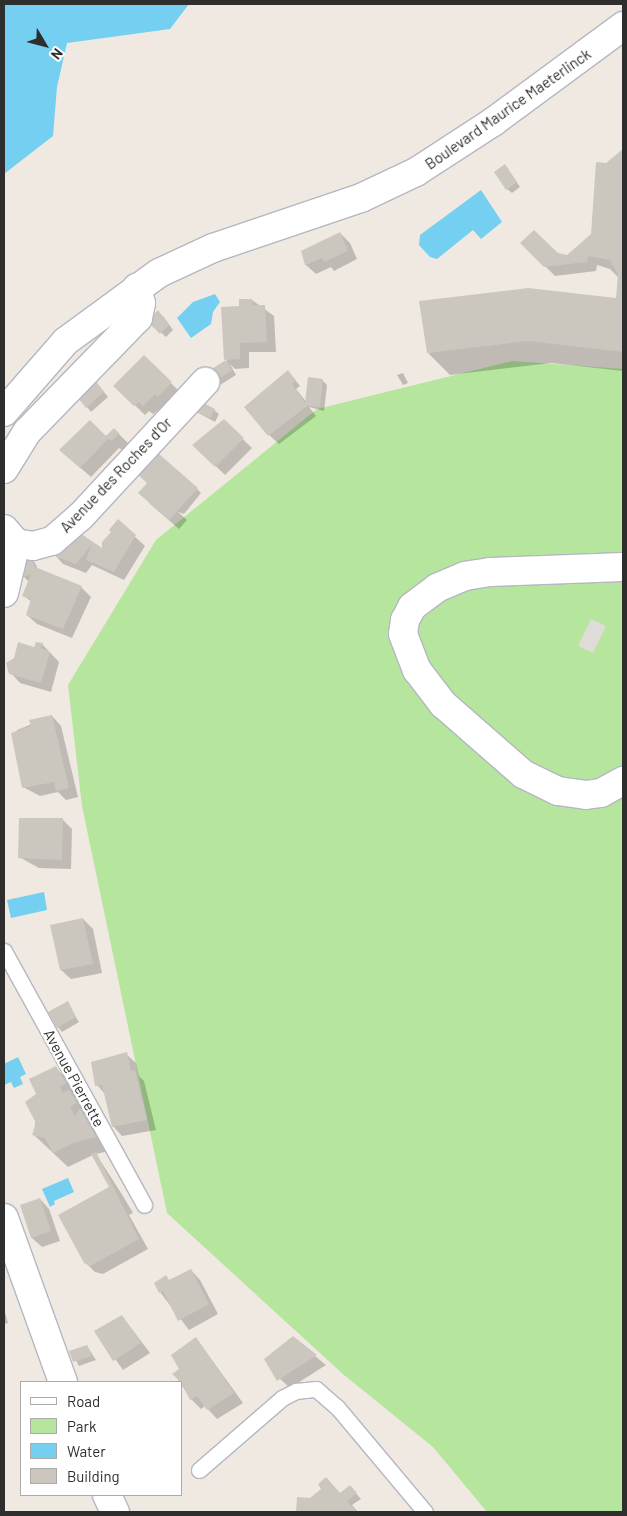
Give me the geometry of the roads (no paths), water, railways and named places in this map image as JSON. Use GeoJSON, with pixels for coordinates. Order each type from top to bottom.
{"type":"FeatureCollection","features":[{"type":"Feature","properties":{"kind":"street","name":"Boulevard Maurice Maeterlinck"},"geometry":{"type":"LineString","coordinates":[[4,412],[66,341],[159,273],[213,248],[361,198],[416,172],[456,148],[623,26]]}},
{"type":"Feature","properties":{"kind":"street"},"geometry":{"type":"LineString","coordinates":[[4,469],[27,432],[138,318],[141,303],[137,288]]}},
{"type":"Feature","properties":{"kind":"street","name":"Avenue des Roches d'Or"},"geometry":{"type":"LineString","coordinates":[[4,593],[10,536],[33,546],[52,541],[81,516],[205,382]]}},
{"type":"Feature","properties":{"kind":"street"},"geometry":{"type":"LineString","coordinates":[[623,568],[490,572],[466,576],[437,588],[412,606],[405,620],[403,634],[417,670],[443,704],[523,774],[558,791],[586,795],[601,793],[623,781]]}},
{"type":"Feature","properties":{"kind":"street"},"geometry":{"type":"LineString","coordinates":[[4,1218],[63,1381]]}},
{"type":"Feature","properties":{"kind":"street"},"geometry":{"type":"LineString","coordinates":[[107,1496],[115,1512]]}},
{"type":"Feature","properties":{"kind":"lane","name":"Avenue Pierrette"},"geometry":{"type":"LineString","coordinates":[[4,951],[144,1205]]}},
{"type":"Feature","properties":{"kind":"lane"},"geometry":{"type":"LineString","coordinates":[[199,1470],[282,1398],[296,1391],[316,1389],[337,1406],[425,1512]]}},
{"type":"Feature","properties":{"kind":"water"},"geometry":{"type":"Polygon","coordinates":[[[4,4],[189,4],[170,29],[67,43],[57,87],[53,136],[4,174],[4,4]]]}},
{"type":"Feature","properties":{"kind":"water"},"geometry":{"type":"Polygon","coordinates":[[[481,190],[502,222],[481,239],[473,230],[437,259],[430,257],[419,245],[420,235],[481,190]]]}},
{"type":"Feature","properties":{"kind":"water"},"geometry":{"type":"Polygon","coordinates":[[[215,294],[220,302],[213,312],[211,324],[191,338],[177,318],[193,302],[215,294]]]}},
{"type":"Feature","properties":{"kind":"water"},"geometry":{"type":"Polygon","coordinates":[[[44,892],[47,910],[11,918],[7,900],[44,892]]]}},
{"type":"Feature","properties":{"kind":"water"},"geometry":{"type":"Polygon","coordinates":[[[18,1057],[26,1074],[20,1077],[23,1084],[14,1088],[11,1082],[4,1085],[4,1064],[18,1057]]]}},
{"type":"Feature","properties":{"kind":"water"},"geometry":{"type":"Polygon","coordinates":[[[68,1178],[74,1192],[54,1201],[55,1204],[50,1207],[42,1189],[68,1178]]]}}]}
